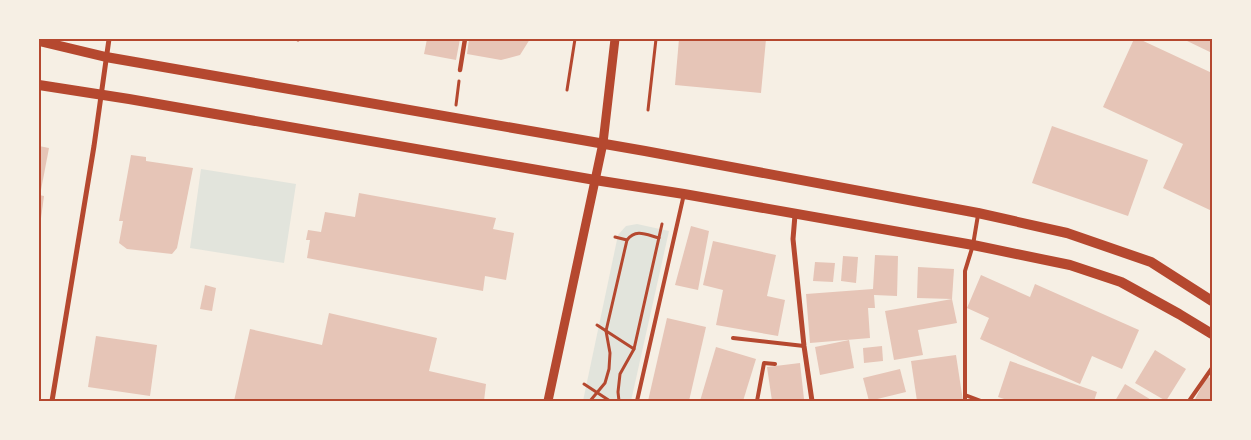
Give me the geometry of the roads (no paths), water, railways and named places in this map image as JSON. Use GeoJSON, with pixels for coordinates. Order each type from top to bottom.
{"type":"FeatureCollection","features":[{"type":"Feature","properties":{"kind":"main road"},"geometry":{"type":"LineString","coordinates":[[39,42],[106,56],[978,212],[1067,233],[1151,262],[1212,301]]}},
{"type":"Feature","properties":{"kind":"main road"},"geometry":{"type":"LineString","coordinates":[[39,85],[102,94],[684,194],[973,245],[1070,265],[1122,282],[1212,334]]}},
{"type":"Feature","properties":{"kind":"street"},"geometry":{"type":"LineString","coordinates":[[52,401],[102,94],[109,39]]}},
{"type":"Feature","properties":{"kind":"street"},"geometry":{"type":"LineString","coordinates":[[460,70],[465,39]]}},
{"type":"Feature","properties":{"kind":"street"},"geometry":{"type":"LineString","coordinates":[[548,401],[603,144],[615,39]]}},
{"type":"Feature","properties":{"kind":"street"},"geometry":{"type":"LineString","coordinates":[[795,215],[793,240],[812,401]]}},
{"type":"Feature","properties":{"kind":"lane"},"geometry":{"type":"LineString","coordinates":[[637,401],[684,194]]}},
{"type":"Feature","properties":{"kind":"lane"},"geometry":{"type":"LineString","coordinates":[[965,401],[965,271],[973,245],[978,212]]}},
{"type":"Feature","properties":{"kind":"lane"},"geometry":{"type":"LineString","coordinates":[[733,338],[804,346]]}},
{"type":"Feature","properties":{"kind":"lane"},"geometry":{"type":"LineString","coordinates":[[757,401],[764,363],[775,364]]}},
{"type":"Feature","properties":{"kind":"lane"},"geometry":{"type":"LineString","coordinates":[[1189,401],[1212,368]]}},
{"type":"Feature","properties":{"kind":"lane"},"geometry":{"type":"LineString","coordinates":[[965,395],[981,401]]}}]}
